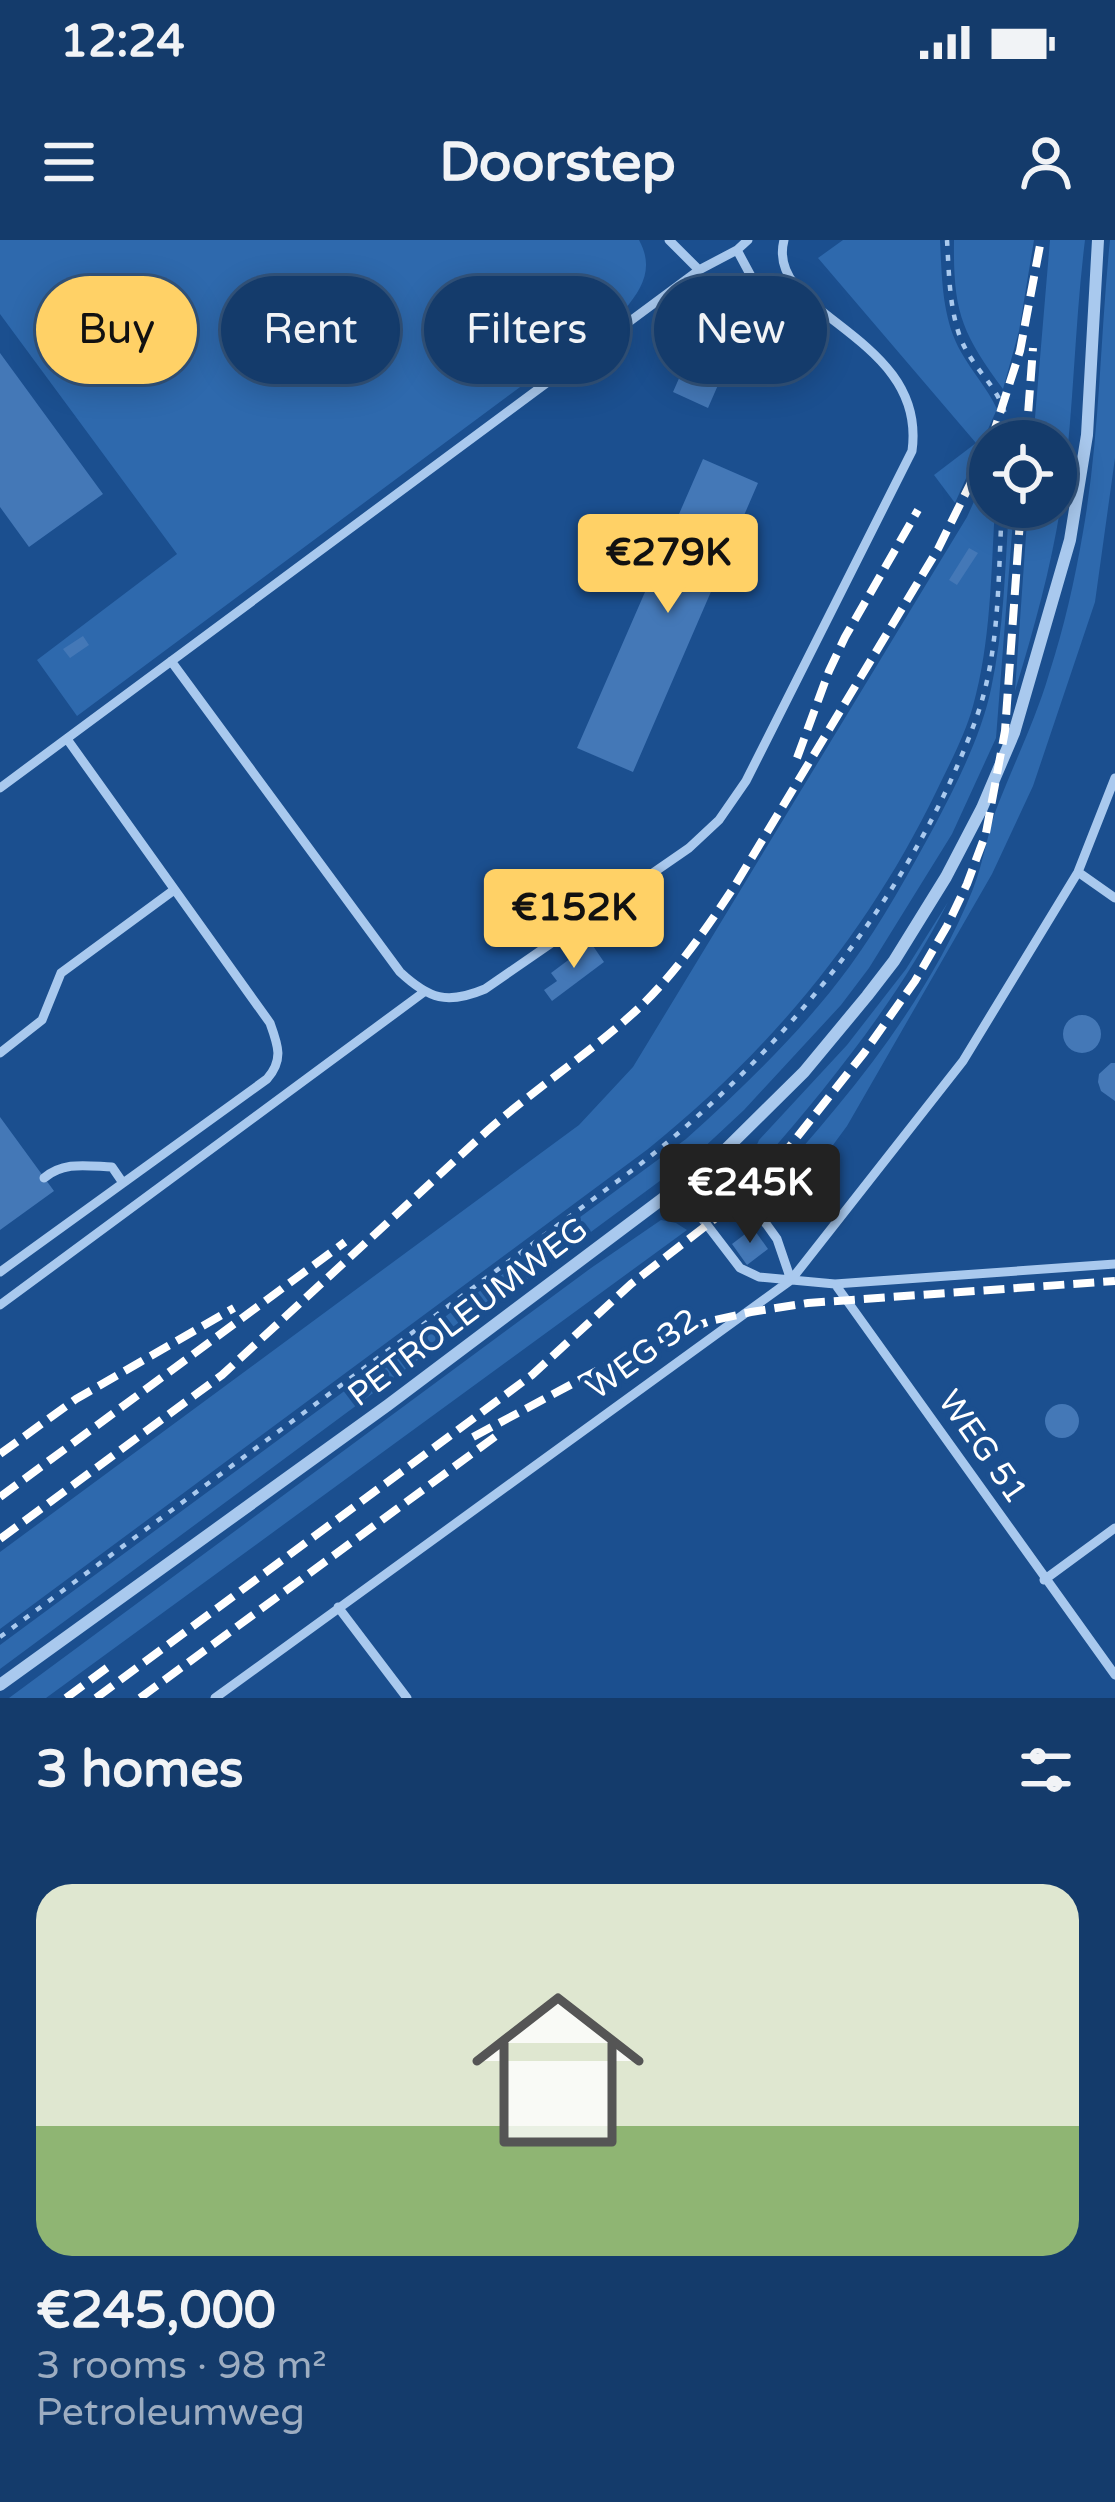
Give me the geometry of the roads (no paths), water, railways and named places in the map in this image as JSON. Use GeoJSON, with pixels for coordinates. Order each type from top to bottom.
{"type":"FeatureCollection","features":[{"type":"Feature","properties":{"kind":"street","name":"PETROLEUMWEG"},"geometry":{"type":"LineString","coordinates":[[0,1685],[388,1405],[718,1157],[804,1072],[894,961],[946,877],[1008,748],[1070,540],[1087,435],[1098,240]]}},
{"type":"Feature","properties":{"kind":"lane"},"geometry":{"type":"LineString","coordinates":[[669,240],[699,270]]}},
{"type":"Feature","properties":{"kind":"lane"},"geometry":{"type":"LineString","coordinates":[[0,788],[699,270],[748,240]]}},
{"type":"Feature","properties":{"kind":"lane"},"geometry":{"type":"LineString","coordinates":[[171,661],[400,972],[424,992],[440,998],[463,998],[484,989],[689,848],[719,820],[734,801],[912,451],[912,410],[904,392],[885,363],[812,304],[783,271],[784,240]]}},
{"type":"Feature","properties":{"kind":"lane"},"geometry":{"type":"LineString","coordinates":[[736,250],[751,276]]}},
{"type":"Feature","properties":{"kind":"lane"},"geometry":{"type":"LineString","coordinates":[[0,1272],[267,1079],[280,1056],[270,1023],[67,739]]}},
{"type":"Feature","properties":{"kind":"lane","name":"WEG 32"},"geometry":{"type":"LineString","coordinates":[[215,1698],[790,1280],[964,1061],[1078,872],[1115,778]]}},
{"type":"Feature","properties":{"kind":"lane"},"geometry":{"type":"LineString","coordinates":[[1078,872],[1115,898]]}},
{"type":"Feature","properties":{"kind":"lane"},"geometry":{"type":"LineString","coordinates":[[0,1053],[42,1020],[61,973],[174,890]]}},
{"type":"Feature","properties":{"kind":"lane"},"geometry":{"type":"LineString","coordinates":[[0,1305],[424,992]]}},
{"type":"Feature","properties":{"kind":"lane"},"geometry":{"type":"LineString","coordinates":[[718,1157],[777,1239],[790,1280]]}},
{"type":"Feature","properties":{"kind":"lane"},"geometry":{"type":"LineString","coordinates":[[44,1178],[68,1165],[112,1166],[123,1183]]}},
{"type":"Feature","properties":{"kind":"lane"},"geometry":{"type":"LineString","coordinates":[[678,1187],[740,1268],[759,1276],[835,1284],[1115,1264]]}},
{"type":"Feature","properties":{"kind":"lane","name":"WEG 51"},"geometry":{"type":"LineString","coordinates":[[835,1284],[1115,1676]]}},
{"type":"Feature","properties":{"kind":"lane"},"geometry":{"type":"LineString","coordinates":[[1045,1580],[1115,1528]]}},
{"type":"Feature","properties":{"kind":"lane"},"geometry":{"type":"LineString","coordinates":[[338,1607],[407,1698]]}},
{"type":"Feature","properties":{"kind":"railway"},"geometry":{"type":"LineString","coordinates":[[998,420],[1020,351],[1041,240]]}},
{"type":"Feature","properties":{"kind":"railway"},"geometry":{"type":"LineString","coordinates":[[1028,420],[1033,348]]}},
{"type":"Feature","properties":{"kind":"railway"},"geometry":{"type":"LineString","coordinates":[[0,1539],[222,1375],[487,1131],[654,993],[734,887],[938,549],[969,486]]}},
{"type":"Feature","properties":{"kind":"railway"},"geometry":{"type":"LineString","coordinates":[[797,758],[845,637],[918,510]]}},
{"type":"Feature","properties":{"kind":"railway"},"geometry":{"type":"LineString","coordinates":[[96,1698],[532,1375],[631,1284],[739,1200],[790,1146],[864,1053],[947,926],[986,833],[1005,731],[1020,528]]}},
{"type":"Feature","properties":{"kind":"railway"},"geometry":{"type":"LineString","coordinates":[[0,1497],[345,1242]]}},
{"type":"Feature","properties":{"kind":"railway"},"geometry":{"type":"LineString","coordinates":[[473,1437],[645,1345],[710,1321],[808,1303],[1115,1281]]}},
{"type":"Feature","properties":{"kind":"railway"},"geometry":{"type":"LineString","coordinates":[[0,1454],[76,1399],[234,1308]]}},
{"type":"Feature","properties":{"kind":"railway"},"geometry":{"type":"LineString","coordinates":[[140,1698],[496,1436]]}},
{"type":"Feature","properties":{"kind":"railway"},"geometry":{"type":"LineString","coordinates":[[66,1698],[108,1667]]}}]}
